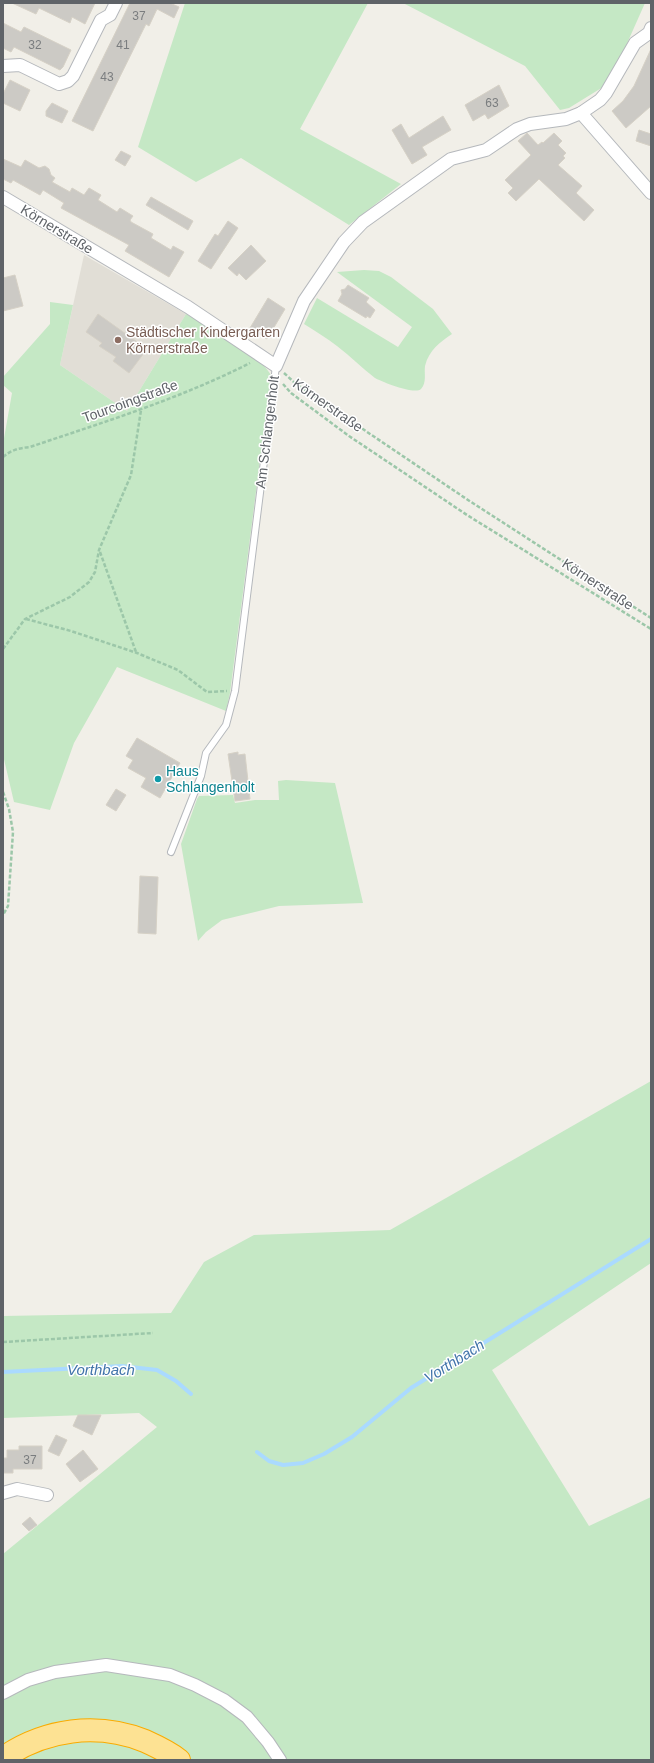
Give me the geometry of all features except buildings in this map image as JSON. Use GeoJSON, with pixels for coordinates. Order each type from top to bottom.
{"type":"FeatureCollection","features":[{"type":"Feature","properties":{"kind":"highway"},"geometry":{"type":"LineString","coordinates":[[3,1758],[16,1749],[38,1739],[59,1733],[82,1730],[106,1730],[130,1735],[156,1745],[179,1760]]}},
{"type":"Feature","properties":{"kind":"street"},"geometry":{"type":"LineString","coordinates":[[3,66],[20,65],[59,84],[68,81],[73,76],[101,20],[110,15],[116,3]]}},
{"type":"Feature","properties":{"kind":"street","name":"Am Schlangenholt"},"geometry":{"type":"LineString","coordinates":[[276,366],[304,301],[344,242],[363,222],[451,159],[486,150],[517,129],[530,124],[566,119],[581,113],[600,100],[606,93],[636,43],[649,34],[651,28]]}},
{"type":"Feature","properties":{"kind":"street"},"geometry":{"type":"LineString","coordinates":[[581,113],[651,193]]}},
{"type":"Feature","properties":{"kind":"street","name":"Körnerstraße"},"geometry":{"type":"LineString","coordinates":[[3,197],[188,307],[276,366]]}},
{"type":"Feature","properties":{"kind":"street"},"geometry":{"type":"LineString","coordinates":[[3,1493],[17,1489],[47,1495]]}},
{"type":"Feature","properties":{"kind":"street"},"geometry":{"type":"LineString","coordinates":[[3,1693],[28,1680],[55,1672],[106,1665],[170,1675],[195,1685],[224,1700],[247,1717],[268,1742],[280,1760]]}},
{"type":"Feature","properties":{"kind":"lane","name":"Am Schlangenholt"},"geometry":{"type":"LineString","coordinates":[[171,852],[201,776],[206,753],[226,725],[235,691],[276,366]]}},
{"type":"Feature","properties":{"kind":"path","name":"Tourcoingstraße"},"geometry":{"type":"LineString","coordinates":[[3,457],[10,451],[18,448],[30,446],[141,410],[214,381],[262,356]]}},
{"type":"Feature","properties":{"kind":"path","name":"Körnerstraße"},"geometry":{"type":"LineString","coordinates":[[276,366],[296,384],[468,500],[651,618]]}},
{"type":"Feature","properties":{"kind":"path"},"geometry":{"type":"LineString","coordinates":[[276,366],[279,380],[291,393],[349,436],[468,515],[651,629]]}},
{"type":"Feature","properties":{"kind":"path"},"geometry":{"type":"LineString","coordinates":[[3,649],[25,619],[70,597],[89,582],[95,572],[99,550],[131,475],[141,410]]}},
{"type":"Feature","properties":{"kind":"path"},"geometry":{"type":"LineString","coordinates":[[99,550],[137,653]]}},
{"type":"Feature","properties":{"kind":"path"},"geometry":{"type":"LineString","coordinates":[[25,619],[71,631],[137,653],[178,670],[207,692],[235,691]]}},
{"type":"Feature","properties":{"kind":"path"},"geometry":{"type":"LineString","coordinates":[[3,792],[10,815],[13,832],[8,906],[3,915]]}},
{"type":"Feature","properties":{"kind":"path"},"geometry":{"type":"LineString","coordinates":[[3,1342],[153,1333]]}},
{"type":"Feature","properties":{"kind":"shaded area","name":"Städtischer Kindergarten Körnerstraße"},"geometry":{"type":"Polygon","coordinates":[[[84,255],[186,314],[127,411],[60,365],[84,255]]]}},
{"type":"Feature","properties":{"kind":"green space"},"geometry":{"type":"Polygon","coordinates":[[[185,3],[368,3],[300,129],[401,184],[349,225],[241,158],[196,182],[138,147],[185,3]]]}},
{"type":"Feature","properties":{"kind":"green space"},"geometry":{"type":"Polygon","coordinates":[[[403,3],[645,3],[621,57],[603,87],[569,108],[560,110],[525,66],[403,3]]]}},
{"type":"Feature","properties":{"kind":"green space"},"geometry":{"type":"Polygon","coordinates":[[[364,270],[379,271],[391,277],[433,309],[452,334],[439,343],[429,355],[425,366],[424,384],[421,389],[406,389],[391,385],[375,378],[333,343],[304,324],[317,298],[398,347],[412,327],[337,272],[364,270]]]}},
{"type":"Feature","properties":{"kind":"green space"},"geometry":{"type":"Polygon","coordinates":[[[50,302],[73,305],[60,365],[127,411],[186,314],[232,340],[254,356],[271,375],[230,693],[226,711],[117,667],[74,743],[50,810],[14,802],[3,755],[3,444],[12,393],[3,385],[3,377],[50,324],[50,302]]]}},
{"type":"Feature","properties":{"kind":"green space"},"geometry":{"type":"Polygon","coordinates":[[[286,780],[335,783],[363,903],[279,906],[222,920],[206,932],[198,941],[181,844],[197,799],[199,796],[233,795],[235,803],[255,800],[279,800],[278,781],[286,780]]]}},
{"type":"Feature","properties":{"kind":"green space"},"geometry":{"type":"Polygon","coordinates":[[[651,1081],[651,1263],[492,1370],[589,1526],[651,1497],[651,1760],[3,1760],[3,1554],[157,1427],[139,1413],[3,1418],[3,1316],[171,1313],[204,1262],[254,1235],[390,1230],[651,1081]]]}},
{"type":"Feature","properties":{"kind":"waterway","name":"Vorthbach"},"geometry":{"type":"LineString","coordinates":[[257,1452],[269,1461],[283,1465],[303,1463],[324,1454],[352,1437],[411,1388],[651,1239]]}},
{"type":"Feature","properties":{"kind":"waterway","name":"Vorthbach"},"geometry":{"type":"LineString","coordinates":[[3,1372],[122,1366],[157,1370],[176,1381],[191,1394]]}},
{"type":"Feature","properties":{"kind":"place","name":"Städtischer Kindergarten Körnerstraße"},"geometry":{"type":"Point","coordinates":[118,340]}},
{"type":"Feature","properties":{"kind":"place","name":"Haus Schlangenholt"},"geometry":{"type":"Point","coordinates":[158,779]}}]}
